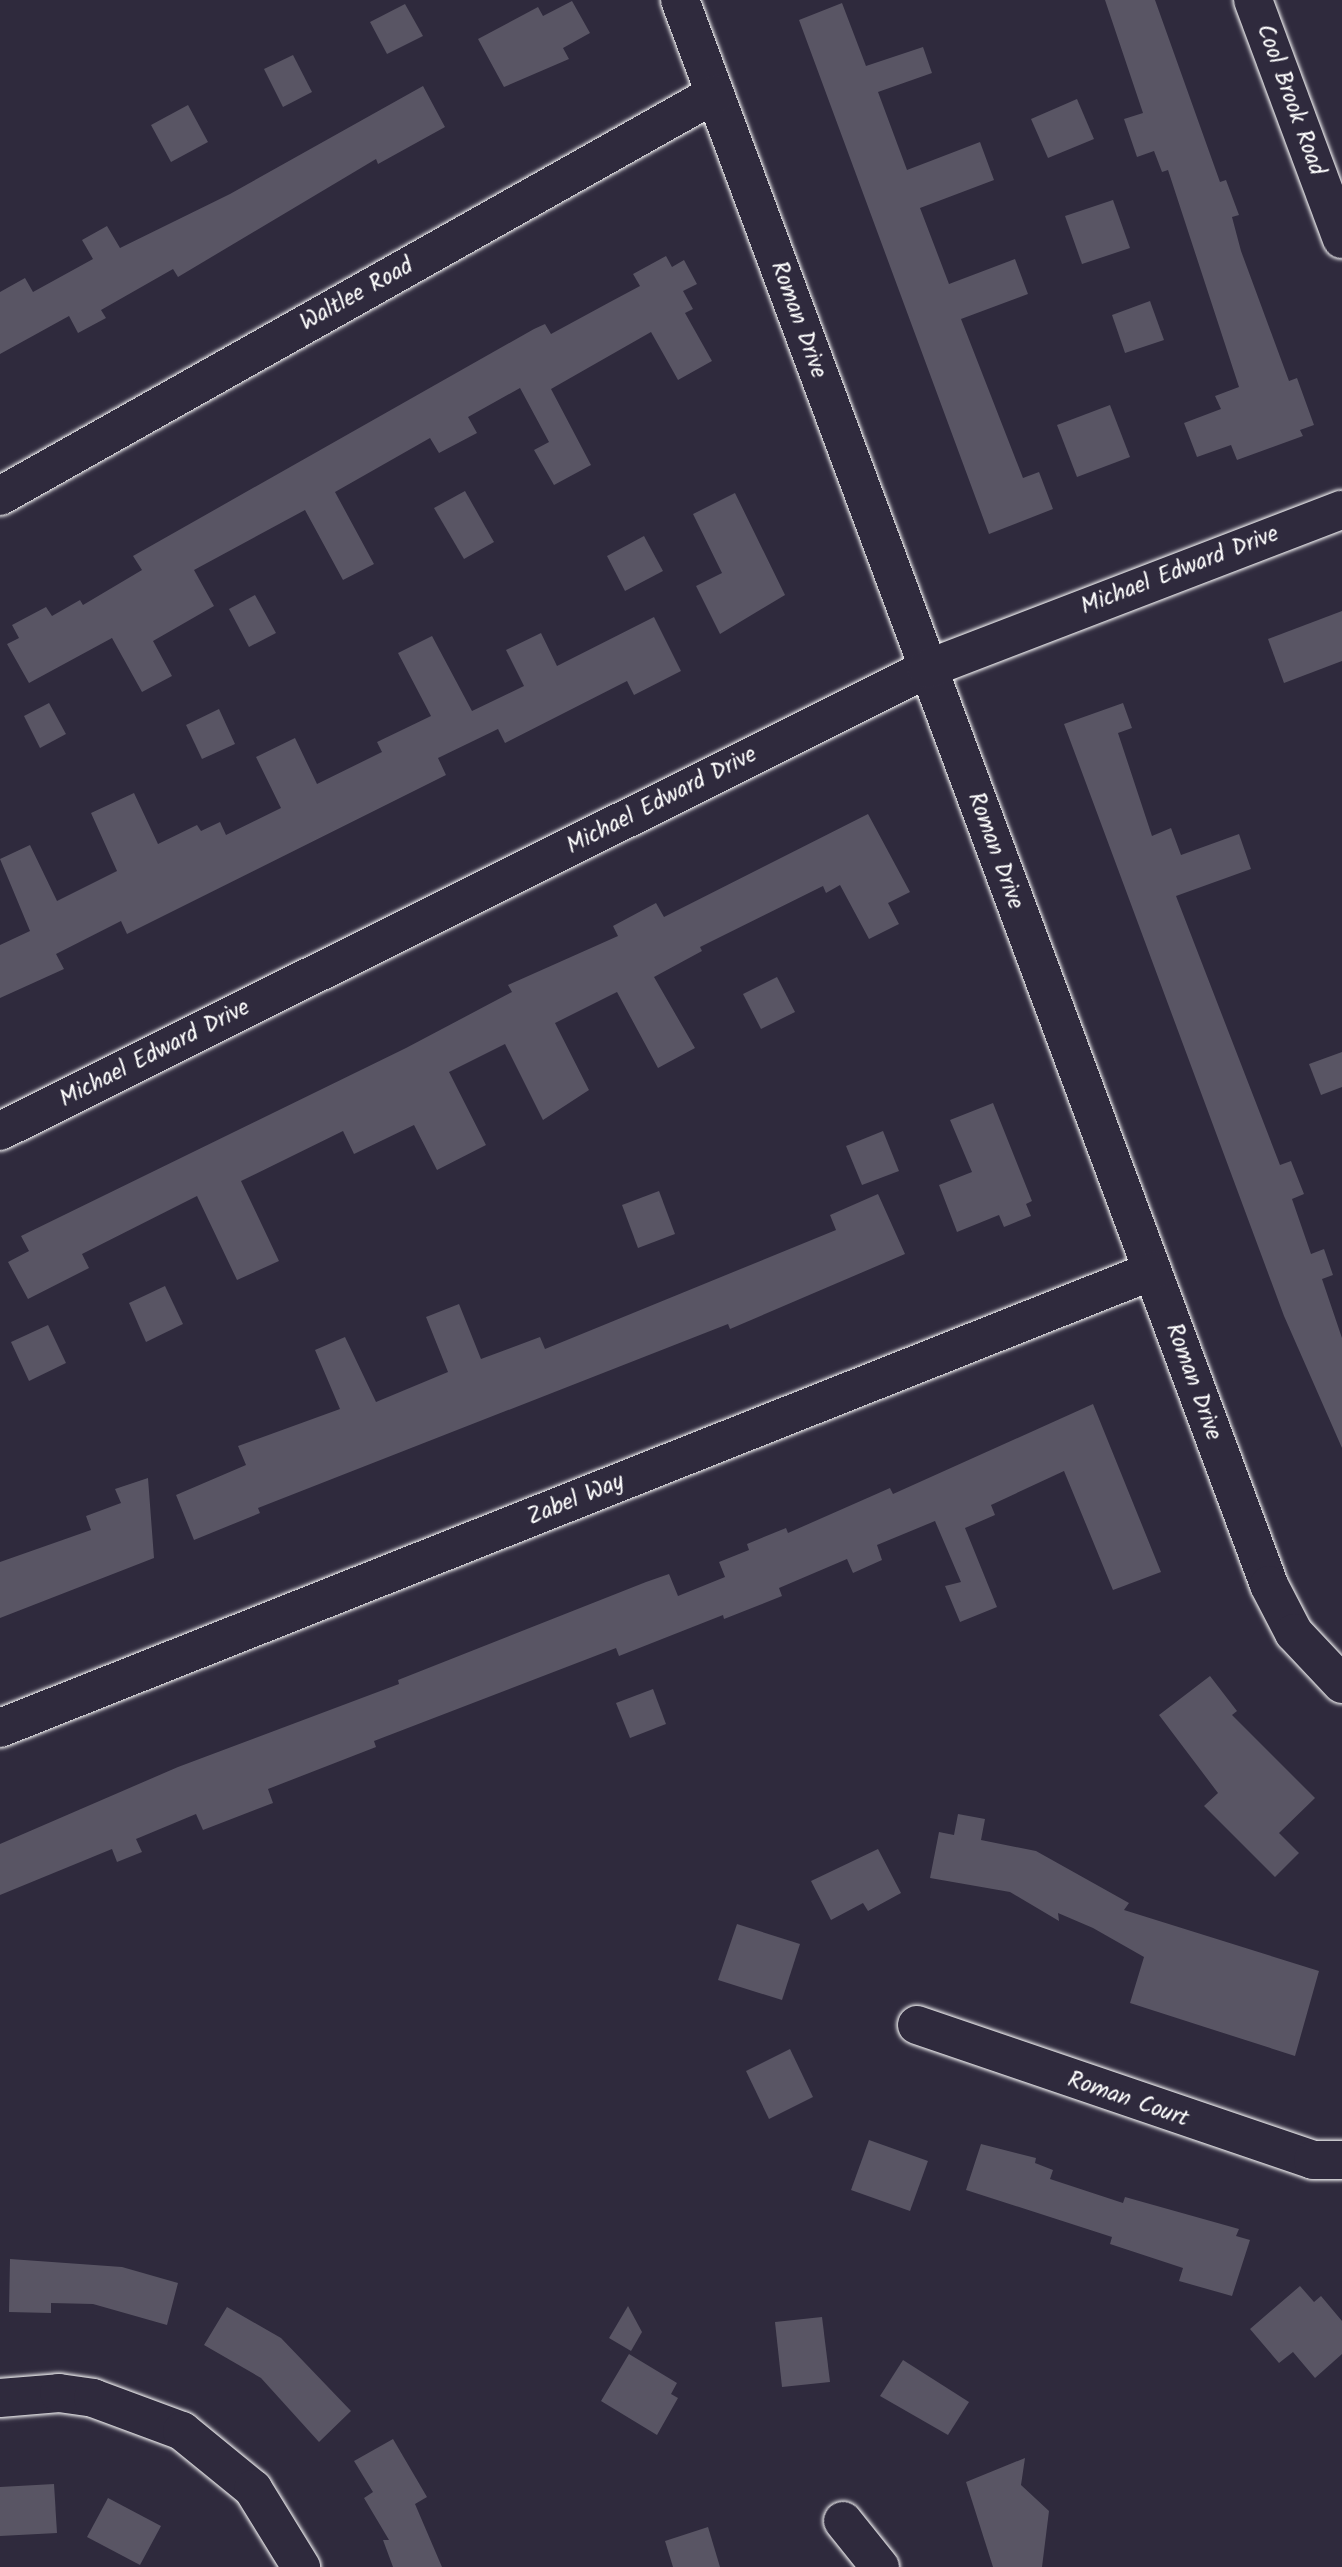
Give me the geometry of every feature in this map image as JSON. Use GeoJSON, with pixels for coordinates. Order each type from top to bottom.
{"type":"FeatureCollection","features":[{"type":"Feature","properties":{"kind":"street","name":"Roman Drive"},"geometry":{"type":"LineString","coordinates":[[680,0],[1269,1585],[1294,1633],[1342,1684]]}},
{"type":"Feature","properties":{"kind":"street","name":"Cool Brook Road"},"geometry":{"type":"LineString","coordinates":[[1253,0],[1342,239]]}},
{"type":"Feature","properties":{"kind":"street","name":"Waltlee Road"},"geometry":{"type":"LineString","coordinates":[[0,496],[715,94]]}},
{"type":"Feature","properties":{"kind":"street","name":"Michael Edward Drive"},"geometry":{"type":"LineString","coordinates":[[0,1131],[927,669],[1342,510]]}},
{"type":"Feature","properties":{"kind":"street","name":"Zabel Way"},"geometry":{"type":"LineString","coordinates":[[0,1728],[1152,1271]]}},
{"type":"Feature","properties":{"kind":"street","name":"Roman Court"},"geometry":{"type":"LineString","coordinates":[[917,2025],[1313,2160],[1342,2160]]}},
{"type":"Feature","properties":{"kind":"street"},"geometry":{"type":"LineString","coordinates":[[0,2398],[59,2393],[93,2398],[182,2431],[253,2489],[301,2567]]}},
{"type":"Feature","properties":{"kind":"street"},"geometry":{"type":"LineString","coordinates":[[843,2521],[880,2567]]}},
{"type":"Feature","properties":{"kind":"building"},"geometry":{"type":"Polygon","coordinates":[[[1105,0],[1155,0],[1220,182],[1226,180],[1239,215],[1232,217],[1241,251],[1289,381],[1297,378],[1314,425],[1300,430],[1303,436],[1237,460],[1231,445],[1197,457],[1184,423],[1221,409],[1215,396],[1239,387],[1168,170],[1162,172],[1154,151],[1137,157],[1124,119],[1143,113],[1105,0]]]}},
{"type":"Feature","properties":{"kind":"building"},"geometry":{"type":"Polygon","coordinates":[[[572,1],[590,33],[563,48],[569,59],[504,87],[478,39],[538,7],[543,16],[572,1]]]}},
{"type":"Feature","properties":{"kind":"building"},"geometry":{"type":"Polygon","coordinates":[[[842,3],[866,66],[923,47],[932,73],[878,92],[907,170],[980,142],[994,180],[920,208],[949,284],[1015,259],[1028,294],[961,319],[1023,478],[1039,472],[1053,509],[989,534],[799,20],[842,3]]]}},
{"type":"Feature","properties":{"kind":"building"},"geometry":{"type":"Polygon","coordinates":[[[405,4],[423,36],[387,54],[370,22],[405,4]]]}},
{"type":"Feature","properties":{"kind":"building"},"geometry":{"type":"Polygon","coordinates":[[[293,55],[312,92],[283,107],[264,69],[293,55]]]}},
{"type":"Feature","properties":{"kind":"building"},"geometry":{"type":"Polygon","coordinates":[[[423,86],[445,127],[378,164],[376,159],[178,277],[173,269],[101,310],[106,318],[78,333],[69,316],[0,354],[0,292],[25,278],[33,292],[93,259],[82,240],[107,226],[120,248],[230,194],[423,86]]]}},
{"type":"Feature","properties":{"kind":"building"},"geometry":{"type":"Polygon","coordinates":[[[1077,99],[1094,139],[1048,158],[1031,119],[1077,99]]]}},
{"type":"Feature","properties":{"kind":"building"},"geometry":{"type":"Polygon","coordinates":[[[188,105],[208,142],[171,162],[151,125],[188,105]]]}},
{"type":"Feature","properties":{"kind":"building"},"geometry":{"type":"Polygon","coordinates":[[[1113,200],[1130,248],[1082,264],[1065,216],[1113,200]]]}},
{"type":"Feature","properties":{"kind":"building"},"geometry":{"type":"Polygon","coordinates":[[[666,256],[672,267],[684,260],[697,284],[683,291],[693,309],[685,313],[712,361],[678,380],[651,332],[551,389],[591,465],[554,485],[534,450],[549,442],[520,388],[468,417],[477,433],[439,453],[430,438],[335,492],[374,564],[343,580],[305,510],[194,570],[214,606],[153,641],[172,676],[142,692],[112,638],[29,683],[7,644],[19,638],[12,625],[46,607],[52,616],[80,600],[83,605],[142,570],[133,556],[534,329],[545,324],[551,334],[640,286],[633,274],[666,256]]]}},
{"type":"Feature","properties":{"kind":"building"},"geometry":{"type":"Polygon","coordinates":[[[1150,301],[1164,340],[1125,353],[1112,315],[1150,301]]]}},
{"type":"Feature","properties":{"kind":"building"},"geometry":{"type":"Polygon","coordinates":[[[1110,405],[1130,457],[1077,477],[1057,425],[1110,405]]]}},
{"type":"Feature","properties":{"kind":"building"},"geometry":{"type":"Polygon","coordinates":[[[465,491],[494,542],[464,559],[434,508],[465,491]]]}},
{"type":"Feature","properties":{"kind":"building"},"geometry":{"type":"Polygon","coordinates":[[[735,493],[785,595],[720,634],[696,586],[722,573],[693,514],[735,493]]]}},
{"type":"Feature","properties":{"kind":"building"},"geometry":{"type":"Polygon","coordinates":[[[644,536],[663,571],[625,591],[607,556],[644,536]]]}},
{"type":"Feature","properties":{"kind":"building"},"geometry":{"type":"Polygon","coordinates":[[[255,595],[276,633],[249,647],[229,609],[255,595]]]}},
{"type":"Feature","properties":{"kind":"building"},"geometry":{"type":"Polygon","coordinates":[[[1342,611],[1342,661],[1284,683],[1268,639],[1342,611]]]}},
{"type":"Feature","properties":{"kind":"building"},"geometry":{"type":"Polygon","coordinates":[[[654,617],[681,671],[634,695],[627,681],[505,743],[498,729],[438,758],[446,775],[127,934],[121,921],[56,954],[64,969],[0,998],[0,945],[30,931],[0,859],[30,845],[57,901],[117,871],[91,813],[134,793],[158,844],[197,825],[201,831],[220,822],[226,835],[281,808],[256,757],[295,738],[317,784],[382,752],[377,742],[431,716],[398,653],[432,636],[472,711],[524,686],[506,650],[541,633],[557,666],[654,617]]]}},
{"type":"Feature","properties":{"kind":"building"},"geometry":{"type":"Polygon","coordinates":[[[49,703],[66,734],[40,748],[24,716],[49,703]]]}},
{"type":"Feature","properties":{"kind":"building"},"geometry":{"type":"Polygon","coordinates":[[[1123,703],[1132,728],[1118,733],[1152,836],[1171,828],[1181,855],[1239,834],[1251,869],[1176,896],[1280,1165],[1291,1161],[1304,1194],[1292,1199],[1311,1254],[1324,1249],[1333,1275],[1322,1279],[1342,1338],[1342,1448],[1284,1316],[1064,724],[1123,703]]]}},
{"type":"Feature","properties":{"kind":"building"},"geometry":{"type":"Polygon","coordinates":[[[219,709],[235,744],[202,759],[186,725],[219,709]]]}},
{"type":"Feature","properties":{"kind":"building"},"geometry":{"type":"Polygon","coordinates":[[[868,814],[910,892],[888,903],[899,924],[869,939],[840,885],[826,893],[823,886],[700,947],[702,951],[654,977],[695,1048],[658,1068],[617,992],[555,1023],[589,1090],[543,1120],[505,1044],[449,1072],[486,1145],[437,1170],[414,1125],[354,1154],[343,1131],[241,1181],[279,1261],[237,1280],[197,1196],[82,1254],[89,1268],[28,1299],[8,1262],[29,1251],[21,1236],[406,1048],[512,992],[508,985],[618,936],[613,926],[656,903],[664,917],[868,814]]]}},
{"type":"Feature","properties":{"kind":"building"},"geometry":{"type":"Polygon","coordinates":[[[777,977],[795,1012],[761,1029],[743,994],[777,977]]]}},
{"type":"Feature","properties":{"kind":"building"},"geometry":{"type":"Polygon","coordinates":[[[1342,1052],[1342,1087],[1321,1095],[1309,1064],[1342,1052]]]}},
{"type":"Feature","properties":{"kind":"building"},"geometry":{"type":"Polygon","coordinates":[[[993,1103],[1032,1201],[1026,1204],[1031,1216],[1004,1227],[999,1215],[957,1232],[939,1185],[972,1172],[950,1120],[993,1103]]]}},
{"type":"Feature","properties":{"kind":"building"},"geometry":{"type":"Polygon","coordinates":[[[883,1131],[899,1171],[862,1185],[846,1146],[883,1131]]]}},
{"type":"Feature","properties":{"kind":"building"},"geometry":{"type":"Polygon","coordinates":[[[659,1191],[675,1234],[638,1248],[622,1205],[659,1191]]]}},
{"type":"Feature","properties":{"kind":"building"},"geometry":{"type":"Polygon","coordinates":[[[878,1194],[905,1254],[730,1329],[728,1324],[258,1508],[260,1513],[194,1540],[176,1495],[246,1465],[238,1446],[340,1409],[315,1350],[345,1337],[376,1402],[448,1372],[426,1317],[459,1304],[481,1359],[540,1337],[545,1349],[836,1230],[830,1215],[878,1194]]]}},
{"type":"Feature","properties":{"kind":"building"},"geometry":{"type":"Polygon","coordinates":[[[165,1286],[183,1324],[146,1342],[129,1303],[165,1286]]]}},
{"type":"Feature","properties":{"kind":"building"},"geometry":{"type":"Polygon","coordinates":[[[48,1325],[66,1363],[29,1381],[11,1342],[48,1325]]]}},
{"type":"Feature","properties":{"kind":"building"},"geometry":{"type":"Polygon","coordinates":[[[1093,1404],[1161,1572],[1113,1590],[1064,1471],[991,1505],[995,1515],[965,1528],[997,1607],[960,1622],[945,1586],[961,1582],[935,1521],[877,1545],[882,1560],[853,1573],[847,1559],[779,1588],[782,1596],[724,1619],[723,1615],[619,1656],[616,1648],[374,1741],[376,1747],[268,1789],[273,1803],[203,1830],[196,1814],[136,1839],[142,1852],[117,1862],[112,1849],[0,1895],[0,1844],[178,1767],[399,1684],[398,1680],[646,1582],[669,1574],[678,1596],[725,1577],[719,1562],[749,1550],[747,1544],[786,1528],[788,1533],[890,1488],[893,1494],[1093,1404]]]}},
{"type":"Feature","properties":{"kind":"building"},"geometry":{"type":"Polygon","coordinates":[[[148,1478],[154,1558],[0,1618],[0,1562],[91,1530],[86,1516],[121,1503],[115,1489],[148,1478]]]}},
{"type":"Feature","properties":{"kind":"building"},"geometry":{"type":"Polygon","coordinates":[[[1210,1676],[1237,1711],[1232,1715],[1315,1798],[1279,1833],[1299,1853],[1275,1877],[1204,1806],[1218,1793],[1159,1715],[1210,1676]]]}},
{"type":"Feature","properties":{"kind":"building"},"geometry":{"type":"Polygon","coordinates":[[[653,1689],[666,1724],[630,1738],[616,1703],[653,1689]]]}},
{"type":"Feature","properties":{"kind":"building"},"geometry":{"type":"Polygon","coordinates":[[[958,1814],[985,1819],[981,1840],[1036,1851],[1129,1903],[1124,1910],[1319,1971],[1295,2056],[1130,2003],[1144,1957],[1093,1928],[1058,1913],[1059,1921],[1010,1892],[930,1878],[939,1832],[954,1835],[958,1814]]]}},
{"type":"Feature","properties":{"kind":"building"},"geometry":{"type":"Polygon","coordinates":[[[878,1849],[901,1893],[868,1911],[863,1903],[831,1920],[811,1881],[878,1849]]]}},
{"type":"Feature","properties":{"kind":"building"},"geometry":{"type":"Polygon","coordinates":[[[737,1924],[800,1944],[782,2000],[718,1980],[737,1924]]]}},
{"type":"Feature","properties":{"kind":"building"},"geometry":{"type":"Polygon","coordinates":[[[790,2049],[813,2097],[769,2119],[746,2071],[790,2049]]]}},
{"type":"Feature","properties":{"kind":"building"},"geometry":{"type":"Polygon","coordinates":[[[869,2140],[928,2161],[910,2211],[851,2190],[869,2140]]]}},
{"type":"Feature","properties":{"kind":"building"},"geometry":{"type":"Polygon","coordinates":[[[981,2144],[1036,2158],[1035,2163],[1053,2170],[1050,2179],[1123,2203],[1125,2197],[1239,2229],[1236,2236],[1250,2240],[1232,2296],[1179,2281],[1183,2268],[1110,2244],[1112,2237],[966,2190],[981,2144]]]}},
{"type":"Feature","properties":{"kind":"building"},"geometry":{"type":"Polygon","coordinates":[[[10,2259],[122,2267],[178,2283],[167,2325],[93,2304],[51,2303],[51,2313],[9,2312],[10,2259]]]}},
{"type":"Feature","properties":{"kind":"building"},"geometry":{"type":"Polygon","coordinates":[[[1300,2286],[1314,2302],[1321,2296],[1342,2321],[1342,2354],[1315,2378],[1293,2352],[1279,2363],[1250,2329],[1300,2286]]]}},
{"type":"Feature","properties":{"kind":"building"},"geometry":{"type":"Polygon","coordinates":[[[628,2306],[642,2332],[631,2351],[609,2338],[628,2306]]]}},
{"type":"Feature","properties":{"kind":"building"},"geometry":{"type":"Polygon","coordinates":[[[227,2307],[281,2338],[351,2411],[319,2442],[261,2378],[204,2345],[227,2307]]]}},
{"type":"Feature","properties":{"kind":"building"},"geometry":{"type":"Polygon","coordinates":[[[822,2317],[830,2382],[782,2387],[775,2322],[822,2317]]]}},
{"type":"Feature","properties":{"kind":"building"},"geometry":{"type":"Polygon","coordinates":[[[629,2354],[677,2383],[671,2394],[678,2398],[657,2435],[601,2401],[629,2354]]]}},
{"type":"Feature","properties":{"kind":"building"},"geometry":{"type":"Polygon","coordinates":[[[903,2360],[969,2402],[948,2435],[880,2396],[903,2360]]]}},
{"type":"Feature","properties":{"kind":"building"},"geometry":{"type":"Polygon","coordinates":[[[393,2439],[427,2497],[415,2504],[442,2567],[393,2567],[383,2540],[389,2540],[364,2498],[373,2492],[354,2461],[393,2439]]]}},
{"type":"Feature","properties":{"kind":"building"},"geometry":{"type":"Polygon","coordinates":[[[1025,2458],[1021,2485],[1049,2511],[1042,2567],[993,2567],[966,2482],[1025,2458]]]}},
{"type":"Feature","properties":{"kind":"building"},"geometry":{"type":"Polygon","coordinates":[[[54,2484],[57,2533],[0,2536],[0,2487],[54,2484]]]}},
{"type":"Feature","properties":{"kind":"building"},"geometry":{"type":"Polygon","coordinates":[[[108,2498],[161,2526],[140,2565],[87,2537],[108,2498]]]}},
{"type":"Feature","properties":{"kind":"building"},"geometry":{"type":"Polygon","coordinates":[[[708,2527],[720,2567],[673,2567],[665,2541],[708,2527]]]}}]}
